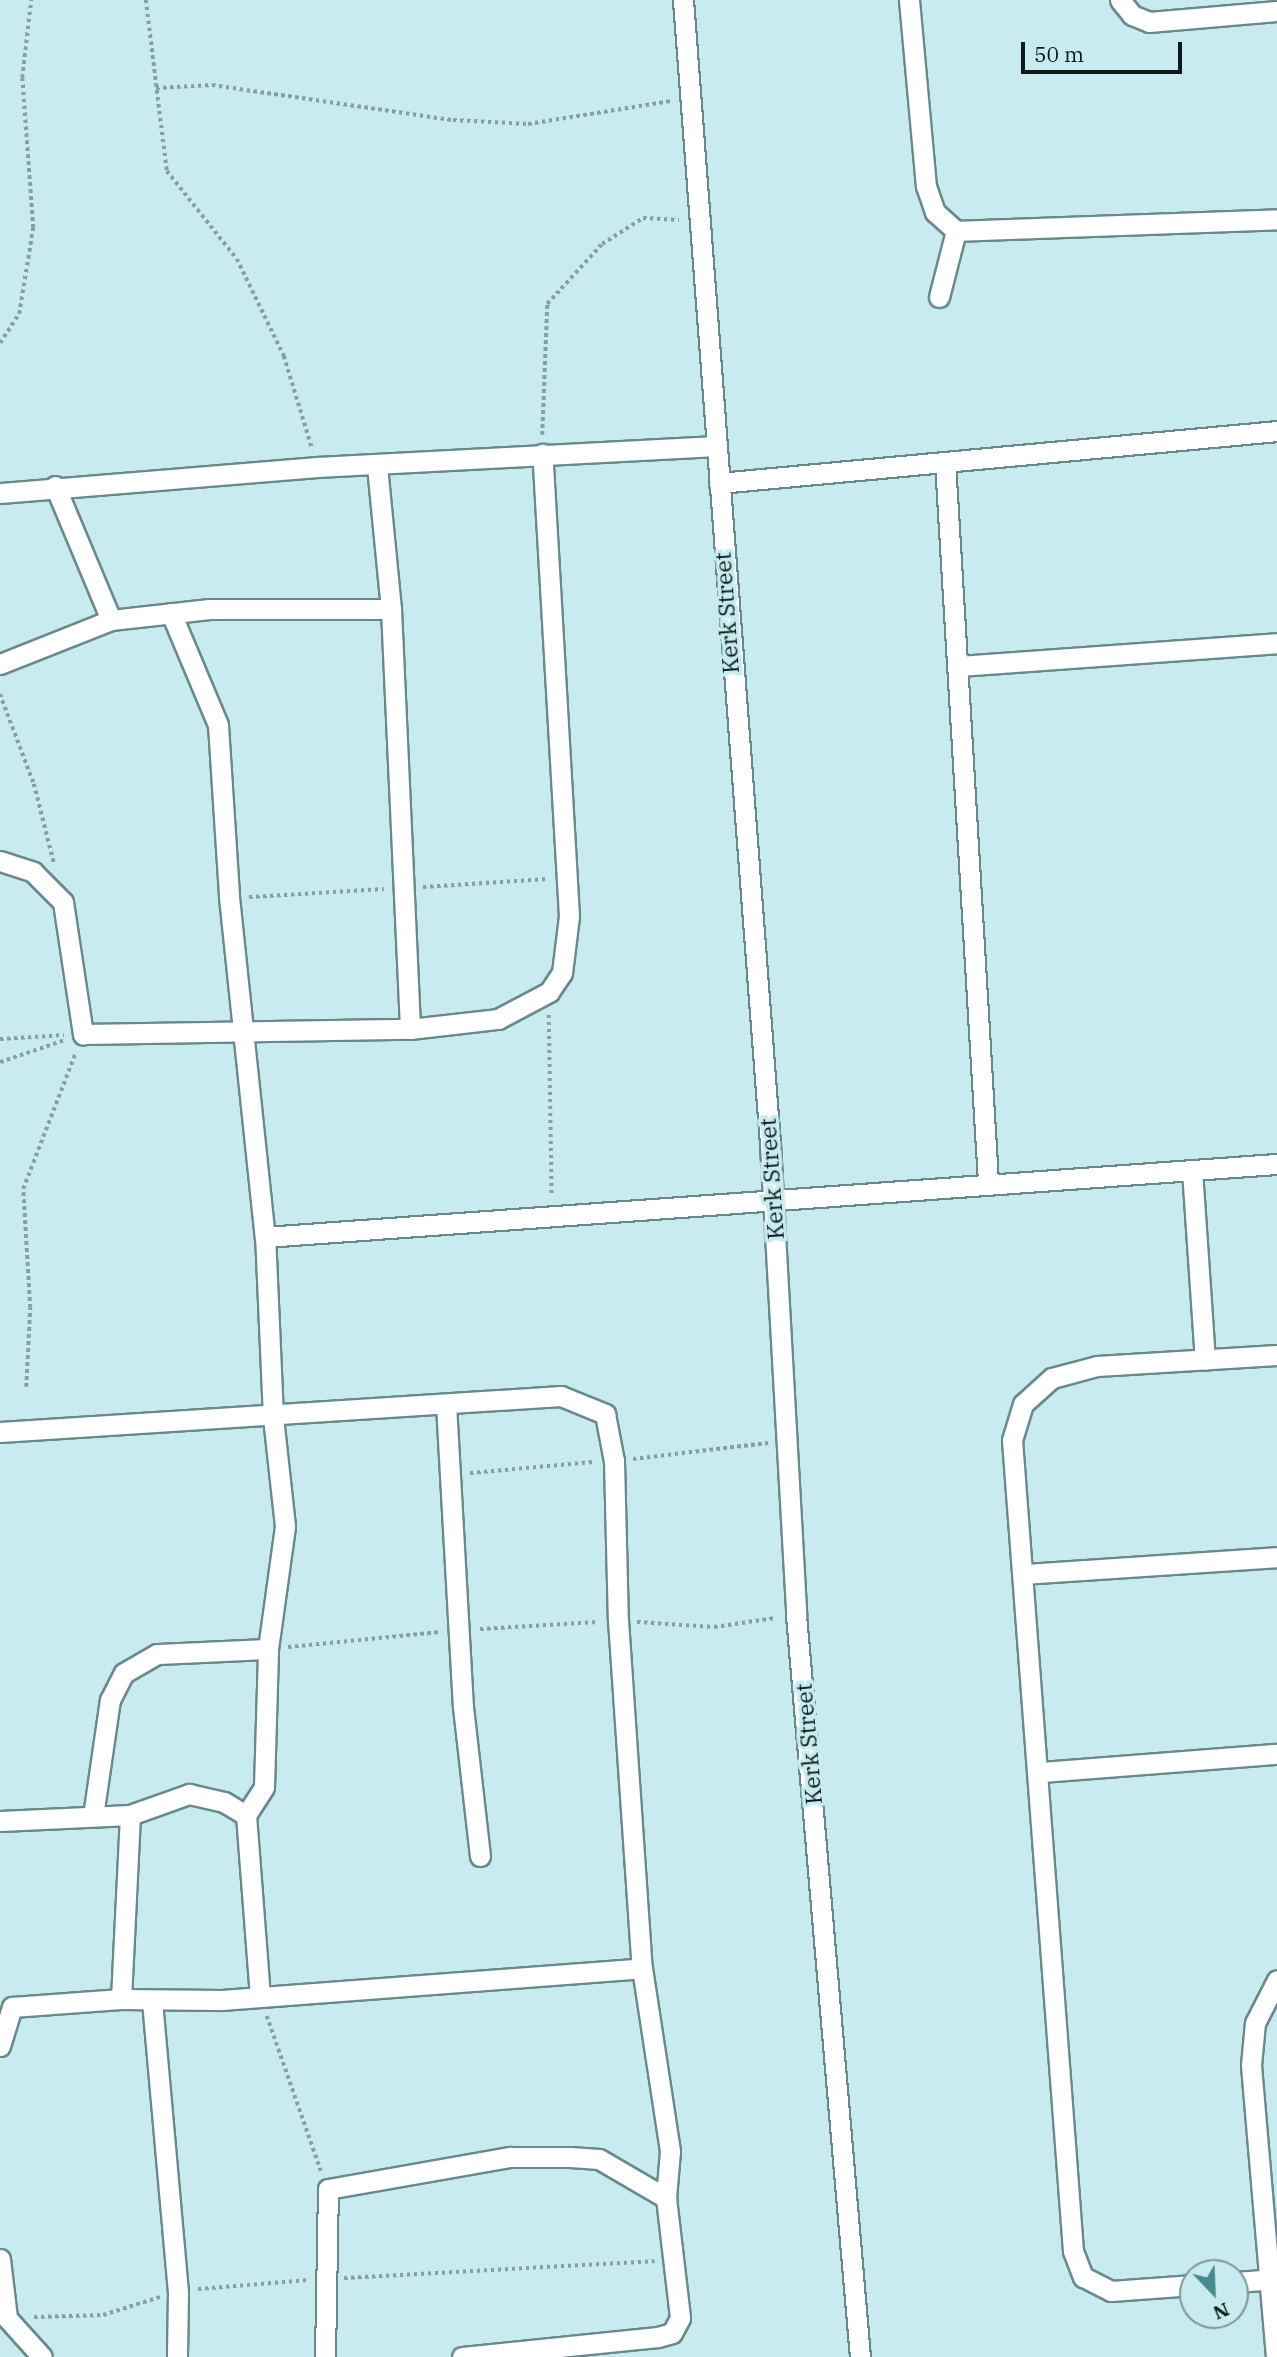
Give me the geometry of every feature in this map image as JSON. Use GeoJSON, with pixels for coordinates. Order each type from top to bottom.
{"type":"FeatureCollection","features":[{"type":"Feature","properties":{"kind":"street","name":"Kerk Street"},"geometry":{"type":"LineString","coordinates":[[683,0],[773,1204],[796,1615],[860,2357]]}},
{"type":"Feature","properties":{"kind":"street"},"geometry":{"type":"LineString","coordinates":[[909,0],[926,186],[935,212],[956,231],[990,235],[1277,219]]}},
{"type":"Feature","properties":{"kind":"street"},"geometry":{"type":"LineString","coordinates":[[1120,0],[1132,15],[1149,22],[1277,11]]}},
{"type":"Feature","properties":{"kind":"street"},"geometry":{"type":"LineString","coordinates":[[939,297],[956,231]]}},
{"type":"Feature","properties":{"kind":"street"},"geometry":{"type":"LineString","coordinates":[[719,483],[1277,431]]}},
{"type":"Feature","properties":{"kind":"street"},"geometry":{"type":"LineString","coordinates":[[0,493],[55,486],[317,467],[377,467],[542,454],[716,446]]}},
{"type":"Feature","properties":{"kind":"street"},"geometry":{"type":"LineString","coordinates":[[0,861],[33,872],[63,902],[83,1034],[410,1029],[498,1019],[549,992],[562,973],[569,916],[542,454]]}},
{"type":"Feature","properties":{"kind":"street"},"geometry":{"type":"LineString","coordinates":[[945,462],[988,1182]]}},
{"type":"Feature","properties":{"kind":"street"},"geometry":{"type":"LineString","coordinates":[[377,467],[391,608],[410,1029]]}},
{"type":"Feature","properties":{"kind":"street"},"geometry":{"type":"LineString","coordinates":[[55,486],[111,620]]}},
{"type":"Feature","properties":{"kind":"street"},"geometry":{"type":"LineString","coordinates":[[0,664],[111,620],[171,613],[391,608]]}},
{"type":"Feature","properties":{"kind":"street"},"geometry":{"type":"LineString","coordinates":[[171,613],[218,725],[242,1032],[265,1237],[273,1417],[285,1526],[268,1649],[264,1787],[246,1815],[260,1996]]}},
{"type":"Feature","properties":{"kind":"street"},"geometry":{"type":"LineString","coordinates":[[958,666],[1277,643]]}},
{"type":"Feature","properties":{"kind":"street"},"geometry":{"type":"LineString","coordinates":[[265,1237],[773,1204],[988,1182],[1277,1164]]}},
{"type":"Feature","properties":{"kind":"street"},"geometry":{"type":"LineString","coordinates":[[1192,1170],[1205,1360]]}},
{"type":"Feature","properties":{"kind":"street"},"geometry":{"type":"LineString","coordinates":[[1179,2286],[1111,2291],[1083,2277],[1073,2251],[1041,1772],[1012,1440],[1035,1388],[1097,1366],[1277,1355]]}},
{"type":"Feature","properties":{"kind":"street"},"geometry":{"type":"LineString","coordinates":[[0,1432],[273,1417],[561,1396],[605,1414],[614,1461],[618,1620],[642,1968],[670,2151],[666,2198],[680,2309],[672,2333],[462,2357]]}},
{"type":"Feature","properties":{"kind":"street"},"geometry":{"type":"LineString","coordinates":[[446,1405],[458,1630],[480,1856]]}},
{"type":"Feature","properties":{"kind":"street"},"geometry":{"type":"LineString","coordinates":[[1024,1574],[1277,1557]]}},
{"type":"Feature","properties":{"kind":"street"},"geometry":{"type":"LineString","coordinates":[[93,1816],[110,1700],[124,1673],[157,1654],[268,1649]]}},
{"type":"Feature","properties":{"kind":"street"},"geometry":{"type":"LineString","coordinates":[[1041,1772],[1277,1754]]}},
{"type":"Feature","properties":{"kind":"street"},"geometry":{"type":"LineString","coordinates":[[0,1821],[130,1815],[189,1794],[224,1801],[246,1815]]}},
{"type":"Feature","properties":{"kind":"street"},"geometry":{"type":"LineString","coordinates":[[121,1998],[130,1815]]}},
{"type":"Feature","properties":{"kind":"street"},"geometry":{"type":"LineString","coordinates":[[0,2046],[6,2006],[121,1998],[152,2001],[260,1996],[642,1968]]}},
{"type":"Feature","properties":{"kind":"street"},"geometry":{"type":"LineString","coordinates":[[1276,2357],[1272,2279],[1251,2065],[1255,2023],[1277,1980]]}},
{"type":"Feature","properties":{"kind":"street"},"geometry":{"type":"LineString","coordinates":[[152,2001],[178,2292],[177,2357]]}},
{"type":"Feature","properties":{"kind":"street"},"geometry":{"type":"LineString","coordinates":[[325,2357],[328,2189],[510,2157],[570,2157],[599,2159],[666,2198]]}},
{"type":"Feature","properties":{"kind":"street"},"geometry":{"type":"LineString","coordinates":[[0,2259],[7,2318],[42,2357]]}},
{"type":"Feature","properties":{"kind":"street"},"geometry":{"type":"LineString","coordinates":[[1249,2281],[1272,2279]]}},
{"type":"Feature","properties":{"kind":"path"},"geometry":{"type":"LineString","coordinates":[[0,343],[19,314],[33,228],[22,78],[31,0]]}},
{"type":"Feature","properties":{"kind":"path"},"geometry":{"type":"LineString","coordinates":[[146,0],[167,171],[237,259],[284,356],[317,467]]}},
{"type":"Feature","properties":{"kind":"path"},"geometry":{"type":"LineString","coordinates":[[156,88],[212,85],[453,120],[528,124],[691,97]]}},
{"type":"Feature","properties":{"kind":"path"},"geometry":{"type":"LineString","coordinates":[[542,454],[547,304],[602,244],[643,218],[700,221]]}},
{"type":"Feature","properties":{"kind":"path"},"geometry":{"type":"LineString","coordinates":[[0,694],[34,784],[63,902]]}},
{"type":"Feature","properties":{"kind":"path"},"geometry":{"type":"LineString","coordinates":[[549,992],[553,1219]]}},
{"type":"Feature","properties":{"kind":"path"},"geometry":{"type":"LineString","coordinates":[[0,1039],[83,1034]]}},
{"type":"Feature","properties":{"kind":"path"},"geometry":{"type":"LineString","coordinates":[[0,1062],[83,1034]]}},
{"type":"Feature","properties":{"kind":"path"},"geometry":{"type":"LineString","coordinates":[[26,1387],[30,1308],[23,1189],[83,1034]]}},
{"type":"Feature","properties":{"kind":"path"},"geometry":{"type":"LineString","coordinates":[[268,1649],[458,1630],[618,1620],[714,1627],[796,1615]]}},
{"type":"Feature","properties":{"kind":"path"},"geometry":{"type":"LineString","coordinates":[[260,1996],[328,2189]]}}]}
